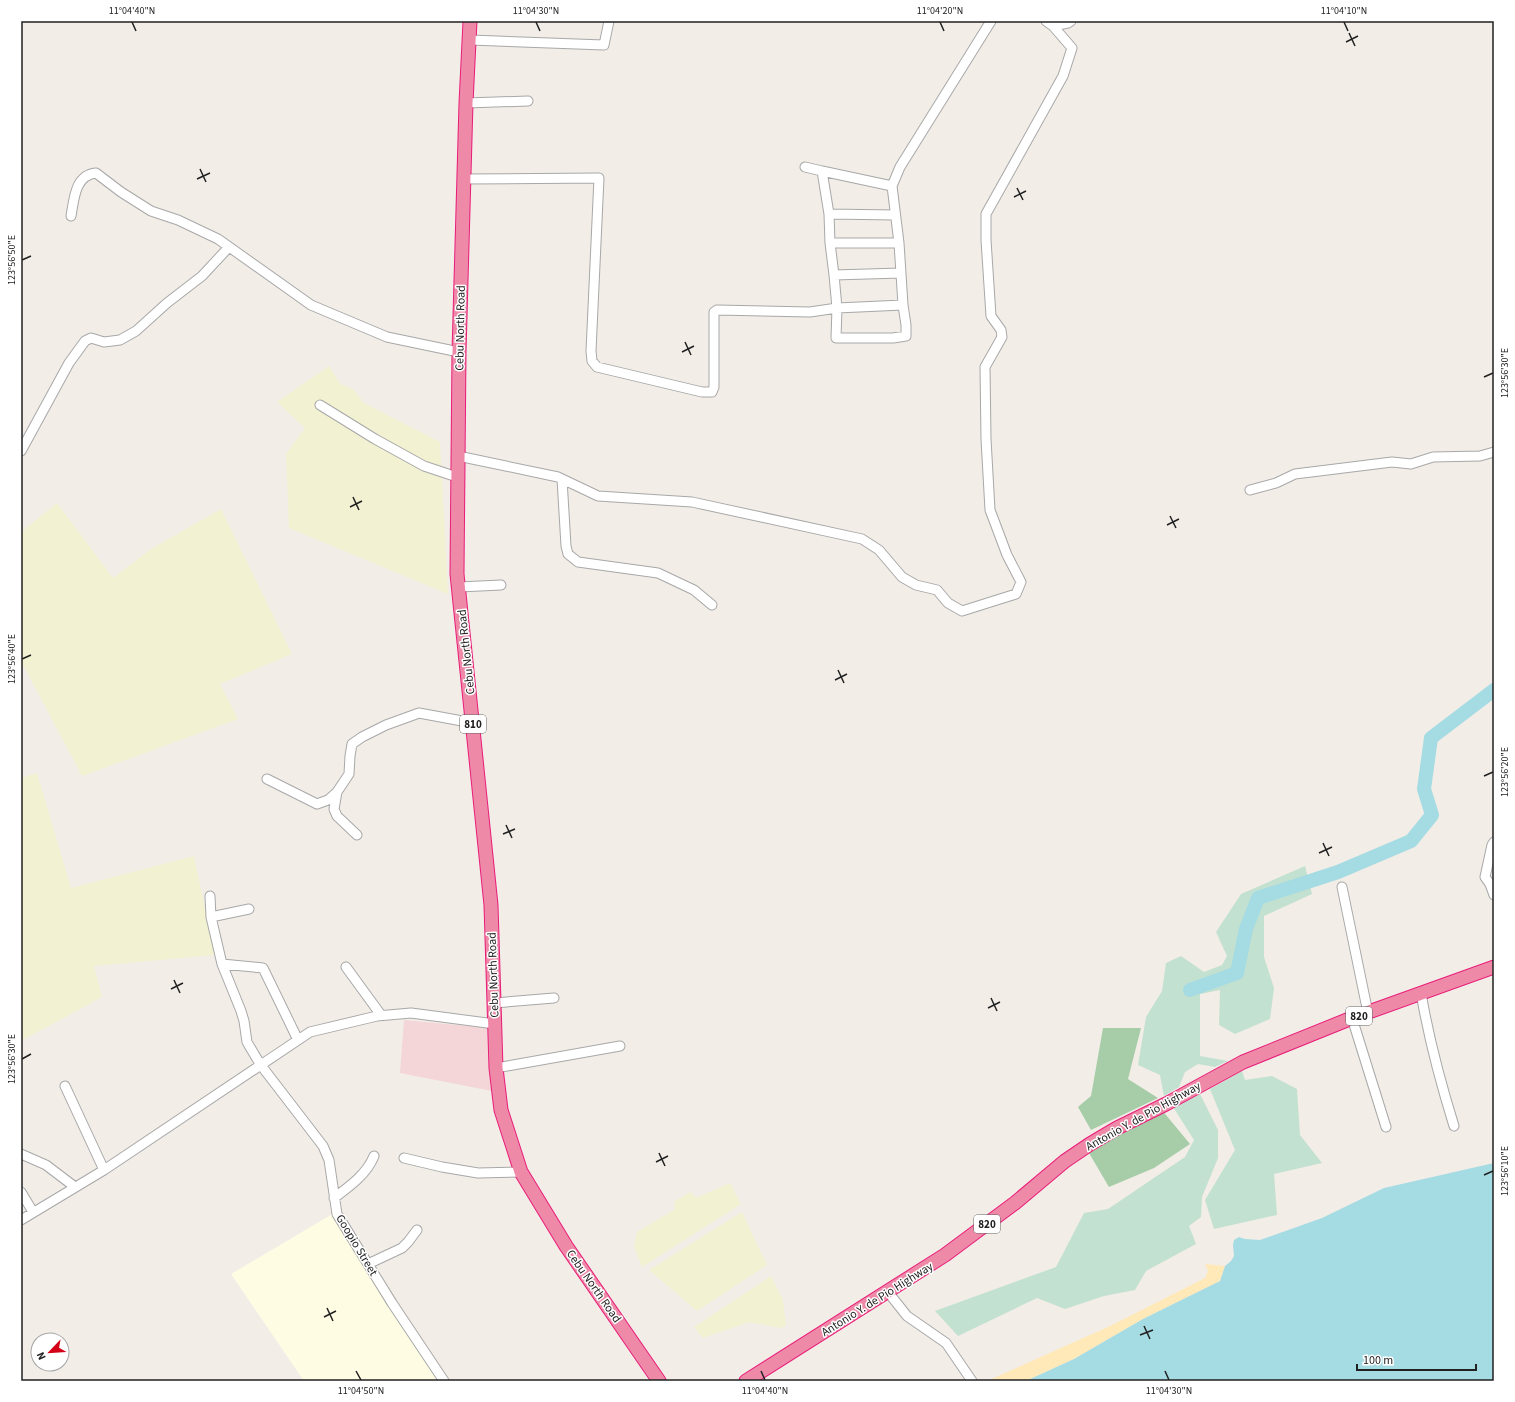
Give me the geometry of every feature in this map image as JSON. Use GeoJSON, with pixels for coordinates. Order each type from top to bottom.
{"type":"FeatureCollection","features":[{"type":"Feature","properties":{"kind":"highway","name":"Cebu North Road"},"geometry":{"type":"LineString","coordinates":[[470,21],[466,103],[459,352],[458,574],[491,905],[496,1068],[501,1110],[521,1172],[566,1246],[660,1381]]}},
{"type":"Feature","properties":{"kind":"highway","name":"Antonio Y. de Pio Highway"},"geometry":{"type":"LineString","coordinates":[[746,1381],[945,1255],[1015,1203],[1065,1161],[1117,1128],[1166,1104],[1232,1067],[1352,1018],[1494,967]]}},
{"type":"Feature","properties":{"kind":"street"},"geometry":{"type":"LineString","coordinates":[[470,40],[604,45],[609,21]]}},
{"type":"Feature","properties":{"kind":"street"},"geometry":{"type":"LineString","coordinates":[[822,171],[829,214],[830,244],[837,308],[836,338],[893,338],[906,336],[899,243],[892,186],[900,167],[991,21]]}},
{"type":"Feature","properties":{"kind":"street"},"geometry":{"type":"LineString","coordinates":[[1049,23],[1068,23],[1071,21]]}},
{"type":"Feature","properties":{"kind":"street"},"geometry":{"type":"LineString","coordinates":[[458,456],[558,477],[598,496],[692,502],[862,540],[879,550],[902,577],[916,586],[937,590],[948,603],[962,611],[1016,594],[1021,582],[1007,555],[990,510],[986,439],[985,367],[1002,336],[1001,330],[991,316],[986,240],[986,214],[1063,76],[1072,48],[1049,23]]}},
{"type":"Feature","properties":{"kind":"street"},"geometry":{"type":"LineString","coordinates":[[466,103],[528,101]]}},
{"type":"Feature","properties":{"kind":"street"},"geometry":{"type":"LineString","coordinates":[[805,167],[892,186]]}},
{"type":"Feature","properties":{"kind":"street"},"geometry":{"type":"LineString","coordinates":[[71,216],[76,189],[82,179],[89,173],[96,173],[121,192],[151,211],[204,231],[311,305],[387,337],[459,352]]}},
{"type":"Feature","properties":{"kind":"street"},"geometry":{"type":"LineString","coordinates":[[464,179],[599,178],[591,351],[592,361],[597,367],[702,392],[712,392],[714,387],[714,312],[722,310],[810,312],[837,308],[903,305]]}},
{"type":"Feature","properties":{"kind":"street"},"geometry":{"type":"LineString","coordinates":[[829,214],[895,215]]}},
{"type":"Feature","properties":{"kind":"street"},"geometry":{"type":"LineString","coordinates":[[830,244],[899,243]]}},
{"type":"Feature","properties":{"kind":"street"},"geometry":{"type":"LineString","coordinates":[[21,451],[69,363],[85,341],[91,338],[104,342],[120,340],[136,331],[167,303],[202,276],[229,247]]}},
{"type":"Feature","properties":{"kind":"street"},"geometry":{"type":"LineString","coordinates":[[834,275],[901,273]]}},
{"type":"Feature","properties":{"kind":"street"},"geometry":{"type":"LineString","coordinates":[[320,405],[375,439],[424,466],[458,477]]}},
{"type":"Feature","properties":{"kind":"street"},"geometry":{"type":"LineString","coordinates":[[1250,490],[1276,483],[1294,474],[1392,462],[1411,464],[1433,457],[1480,456],[1494,452]]}},
{"type":"Feature","properties":{"kind":"street"},"geometry":{"type":"LineString","coordinates":[[562,479],[566,546],[568,554],[578,562],[658,573],[694,590],[712,605]]}},
{"type":"Feature","properties":{"kind":"street"},"geometry":{"type":"LineString","coordinates":[[459,586],[501,585]]}},
{"type":"Feature","properties":{"kind":"street"},"geometry":{"type":"LineString","coordinates":[[267,779],[317,804],[328,800],[337,792],[350,774],[352,744],[362,737],[386,725],[419,713],[473,723]]}},
{"type":"Feature","properties":{"kind":"street"},"geometry":{"type":"LineString","coordinates":[[337,792],[334,809],[337,816],[357,835]]}},
{"type":"Feature","properties":{"kind":"street"},"geometry":{"type":"LineString","coordinates":[[1494,842],[1484,877],[1490,884],[1494,895]]}},
{"type":"Feature","properties":{"kind":"street"},"geometry":{"type":"LineString","coordinates":[[1342,887],[1368,1013]]}},
{"type":"Feature","properties":{"kind":"street","name":"Goopio Street"},"geometry":{"type":"LineString","coordinates":[[210,896],[211,917],[222,964],[241,1010],[247,1042],[260,1064],[323,1146],[329,1160],[337,1214],[444,1381]]}},
{"type":"Feature","properties":{"kind":"street"},"geometry":{"type":"LineString","coordinates":[[211,917],[248,909]]}},
{"type":"Feature","properties":{"kind":"street"},"geometry":{"type":"LineString","coordinates":[[222,964],[263,968],[298,1040]]}},
{"type":"Feature","properties":{"kind":"street"},"geometry":{"type":"LineString","coordinates":[[346,967],[381,1015]]}},
{"type":"Feature","properties":{"kind":"street"},"geometry":{"type":"LineString","coordinates":[[1421,993],[1430,1040],[1454,1126]]}},
{"type":"Feature","properties":{"kind":"street"},"geometry":{"type":"LineString","coordinates":[[494,1003],[554,998]]}},
{"type":"Feature","properties":{"kind":"street"},"geometry":{"type":"LineString","coordinates":[[21,1220],[104,1170],[260,1064],[310,1032],[381,1015],[411,1014],[495,1024]]}},
{"type":"Feature","properties":{"kind":"street"},"geometry":{"type":"LineString","coordinates":[[1352,1018],[1386,1127]]}},
{"type":"Feature","properties":{"kind":"street"},"geometry":{"type":"LineString","coordinates":[[496,1068],[620,1046]]}},
{"type":"Feature","properties":{"kind":"street"},"geometry":{"type":"LineString","coordinates":[[65,1086],[104,1170]]}},
{"type":"Feature","properties":{"kind":"street"},"geometry":{"type":"LineString","coordinates":[[21,1154],[46,1164],[75,1187]]}},
{"type":"Feature","properties":{"kind":"street"},"geometry":{"type":"LineString","coordinates":[[334,1198],[351,1185],[370,1166],[374,1156]]}},
{"type":"Feature","properties":{"kind":"street"},"geometry":{"type":"LineString","coordinates":[[404,1158],[478,1174],[521,1172]]}},
{"type":"Feature","properties":{"kind":"street"},"geometry":{"type":"LineString","coordinates":[[21,1192],[33,1212]]}},
{"type":"Feature","properties":{"kind":"street"},"geometry":{"type":"LineString","coordinates":[[368,1264],[402,1248],[417,1230]]}},
{"type":"Feature","properties":{"kind":"street"},"geometry":{"type":"LineString","coordinates":[[888,1292],[907,1316],[946,1343],[972,1381]]}},
{"type":"Feature","properties":{"kind":"shaded area"},"geometry":{"type":"Polygon","coordinates":[[[404,1020],[489,1028],[492,1091],[400,1073],[404,1020]]]}},
{"type":"Feature","properties":{"kind":"shaded area"},"geometry":{"type":"Polygon","coordinates":[[[334,1213],[441,1381],[304,1381],[231,1274],[334,1213]]]}},
{"type":"Feature","properties":{"kind":"green space"},"geometry":{"type":"Polygon","coordinates":[[[329,366],[340,384],[353,389],[364,403],[440,442],[448,594],[289,528],[286,454],[305,428],[277,402],[329,366]]]}},
{"type":"Feature","properties":{"kind":"green space"},"geometry":{"type":"Polygon","coordinates":[[[57,503],[113,578],[151,549],[221,509],[292,654],[220,684],[238,719],[82,776],[21,661],[21,532],[57,503]]]}},
{"type":"Feature","properties":{"kind":"green space"},"geometry":{"type":"Polygon","coordinates":[[[37,773],[71,888],[194,856],[215,955],[94,966],[102,997],[21,1041],[21,778],[37,773]]]}},
{"type":"Feature","properties":{"kind":"green space"},"geometry":{"type":"Polygon","coordinates":[[[1305,866],[1312,894],[1264,916],[1264,957],[1274,988],[1270,1019],[1235,1034],[1219,1025],[1220,990],[1200,994],[1200,1056],[1228,1061],[1215,1067],[1198,1064],[1185,1072],[1179,1087],[1164,1096],[1160,1075],[1138,1065],[1146,1017],[1162,991],[1166,963],[1181,956],[1204,972],[1222,965],[1227,956],[1216,932],[1241,894],[1305,866]]]}},
{"type":"Feature","properties":{"kind":"green space"},"geometry":{"type":"Polygon","coordinates":[[[1103,1028],[1141,1028],[1128,1079],[1158,1098],[1091,1130],[1078,1107],[1091,1096],[1103,1028]]]}},
{"type":"Feature","properties":{"kind":"green space"},"geometry":{"type":"Polygon","coordinates":[[[1242,1071],[1245,1080],[1272,1076],[1297,1089],[1300,1135],[1322,1163],[1274,1174],[1277,1215],[1214,1229],[1205,1200],[1235,1150],[1210,1089],[1242,1071]]]}},
{"type":"Feature","properties":{"kind":"green space"},"geometry":{"type":"Polygon","coordinates":[[[1200,1094],[1218,1130],[1218,1158],[1202,1197],[1201,1217],[1189,1226],[1196,1244],[1146,1271],[1135,1290],[1104,1296],[1065,1309],[1037,1298],[958,1336],[935,1311],[1056,1267],[1084,1213],[1108,1209],[1185,1157],[1194,1140],[1173,1107],[1200,1094]]]}},
{"type":"Feature","properties":{"kind":"green space"},"geometry":{"type":"Polygon","coordinates":[[[1161,1109],[1190,1144],[1154,1168],[1109,1187],[1089,1153],[1123,1130],[1161,1109]]]}},
{"type":"Feature","properties":{"kind":"green space"},"geometry":{"type":"Polygon","coordinates":[[[730,1183],[741,1204],[642,1267],[634,1247],[637,1232],[674,1210],[675,1201],[690,1192],[696,1198],[730,1183]]]}},
{"type":"Feature","properties":{"kind":"green space"},"geometry":{"type":"Polygon","coordinates":[[[742,1212],[767,1265],[697,1311],[649,1270],[742,1212]]]}},
{"type":"Feature","properties":{"kind":"green space"},"geometry":{"type":"Polygon","coordinates":[[[771,1276],[783,1300],[786,1326],[781,1328],[749,1322],[703,1338],[694,1327],[771,1276]]]}},
{"type":"Feature","properties":{"kind":"sand"},"geometry":{"type":"Polygon","coordinates":[[[1205,1264],[1225,1266],[1220,1281],[1143,1319],[1074,1359],[1026,1381],[987,1381],[1108,1327],[1205,1278],[1208,1271],[1205,1264]]]}},
{"type":"Feature","properties":{"kind":"water"},"geometry":{"type":"Polygon","coordinates":[[[1494,1163],[1494,1381],[1026,1381],[1074,1359],[1143,1319],[1220,1281],[1225,1266],[1234,1256],[1234,1240],[1239,1237],[1260,1240],[1322,1218],[1384,1188],[1494,1163]]]}},
{"type":"Feature","properties":{"kind":"waterway"},"geometry":{"type":"LineString","coordinates":[[1190,990],[1237,973],[1246,929],[1258,898],[1338,872],[1411,841],[1432,815],[1424,789],[1431,738],[1494,690]]}}]}
